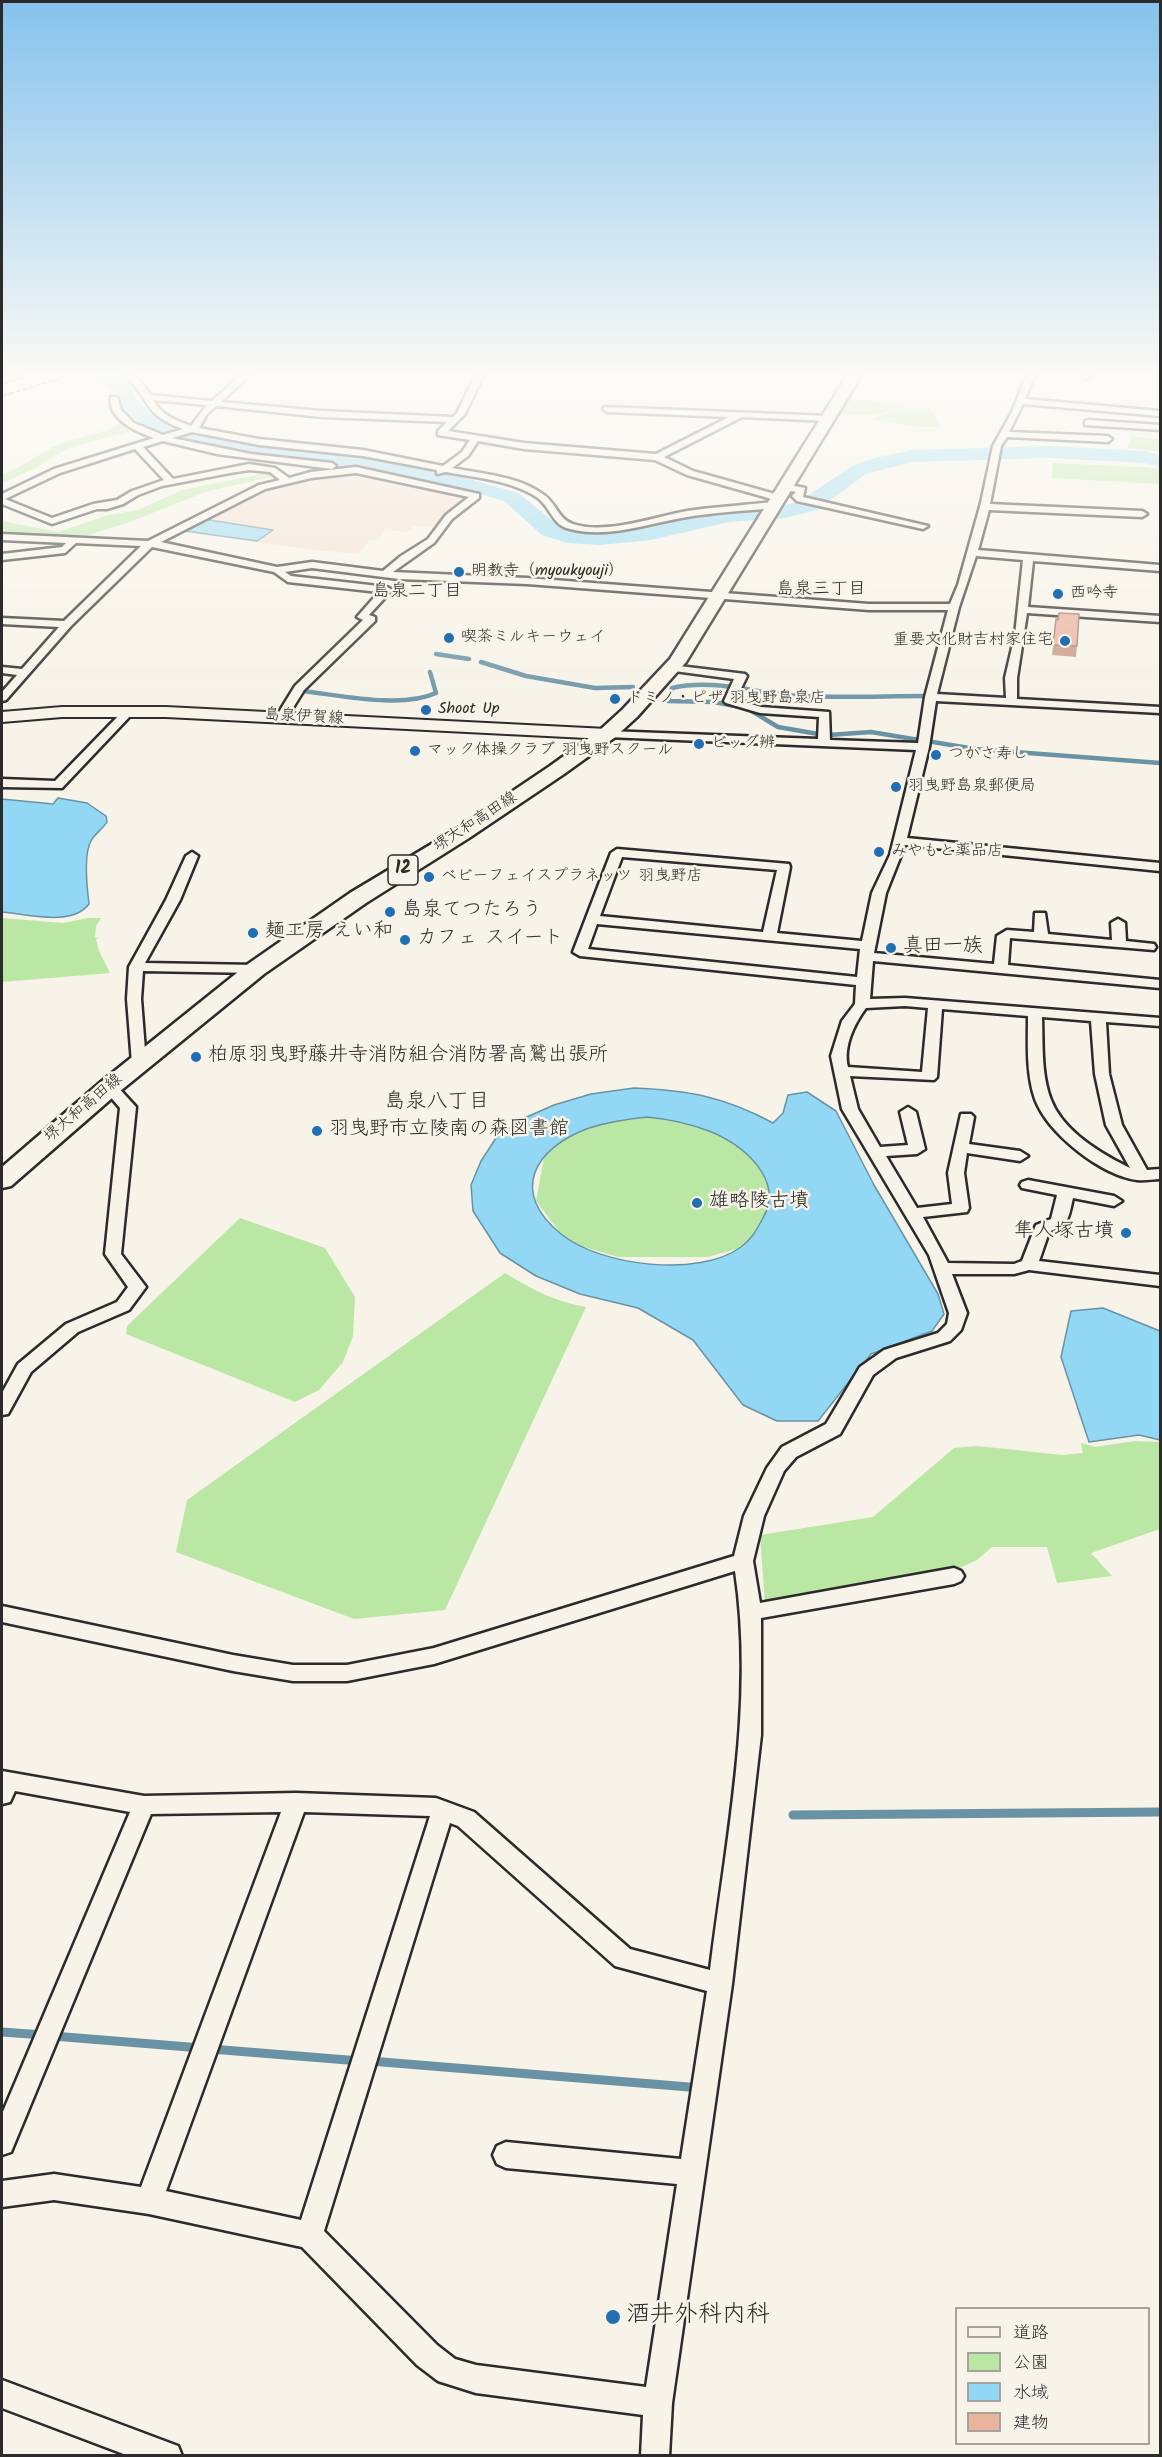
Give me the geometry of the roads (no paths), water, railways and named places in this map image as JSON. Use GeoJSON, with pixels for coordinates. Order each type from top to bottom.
{"type":"FeatureCollection","features":[{"type":"Feature","properties":{"kind":"main road","name":"堺大和高田線"},"geometry":{"type":"LineString","coordinates":[[2,1180],[110,1087],[256,969],[348,904],[462,834],[606,734],[630,713],[671,668],[718,597],[783,491]]}},
{"type":"Feature","properties":{"kind":"main road","name":"島泉伊賀線"},"geometry":{"type":"LineString","coordinates":[[2,717],[129,711],[606,734]]}},
{"type":"Feature","properties":{"kind":"street"},"geometry":{"type":"LineString","coordinates":[[2,499],[18,491]]}},
{"type":"Feature","properties":{"kind":"street"},"geometry":{"type":"LineString","coordinates":[[2,499],[52,520],[96,506],[107,506],[120,502],[143,491]]}},
{"type":"Feature","properties":{"kind":"street"},"geometry":{"type":"LineString","coordinates":[[2,698],[67,624],[149,544],[255,491]]}},
{"type":"Feature","properties":{"kind":"street"},"geometry":{"type":"LineString","coordinates":[[385,574],[404,558],[431,541],[449,517],[476,496],[453,491]]}},
{"type":"Feature","properties":{"kind":"street"},"geometry":{"type":"LineString","coordinates":[[530,491],[542,496],[559,520],[570,526],[587,529],[630,527],[688,514],[774,505],[801,491]]}},
{"type":"Feature","properties":{"kind":"street"},"geometry":{"type":"LineString","coordinates":[[736,491],[774,505]]}},
{"type":"Feature","properties":{"kind":"street"},"geometry":{"type":"LineString","coordinates":[[801,491],[797,496],[800,499],[923,526]]}},
{"type":"Feature","properties":{"kind":"street"},"geometry":{"type":"LineString","coordinates":[[655,2456],[658,2403],[720,1984],[750,1735],[751,1612],[743,1561],[754,1516],[776,1468],[789,1452],[833,1429],[866,1371],[890,1354],[944,1337],[955,1326],[958,1313],[942,1268],[913,1213],[850,1109],[838,1056],[849,1021],[862,1004],[867,951],[879,893],[900,841],[924,747],[931,697],[954,607],[989,491]]}},
{"type":"Feature","properties":{"kind":"street"},"geometry":{"type":"LineString","coordinates":[[985,507],[1142,514]]}},
{"type":"Feature","properties":{"kind":"street"},"geometry":{"type":"LineString","coordinates":[[2,537],[157,544],[277,570],[312,565],[399,576],[527,581],[869,607],[954,607]]}},
{"type":"Feature","properties":{"kind":"street"},"geometry":{"type":"LineString","coordinates":[[2,557],[65,550],[75,540]]}},
{"type":"Feature","properties":{"kind":"street"},"geometry":{"type":"LineString","coordinates":[[972,553],[1161,568]]}},
{"type":"Feature","properties":{"kind":"street"},"geometry":{"type":"LineString","coordinates":[[1012,702],[1011,678],[1020,634],[1028,559]]}},
{"type":"Feature","properties":{"kind":"street"},"geometry":{"type":"LineString","coordinates":[[277,570],[288,579],[387,590]]}},
{"type":"Feature","properties":{"kind":"street"},"geometry":{"type":"LineString","coordinates":[[282,717],[299,688],[371,619],[362,617],[399,576]]}},
{"type":"Feature","properties":{"kind":"street"},"geometry":{"type":"LineString","coordinates":[[1022,610],[1161,619]]}},
{"type":"Feature","properties":{"kind":"street"},"geometry":{"type":"LineString","coordinates":[[2,621],[67,624]]}},
{"type":"Feature","properties":{"kind":"street"},"geometry":{"type":"LineString","coordinates":[[671,668],[741,676],[730,702],[760,710],[825,714],[824,742]]}},
{"type":"Feature","properties":{"kind":"street"},"geometry":{"type":"LineString","coordinates":[[2,670],[24,672]]}},
{"type":"Feature","properties":{"kind":"street"},"geometry":{"type":"LineString","coordinates":[[931,697],[1160,710]]}},
{"type":"Feature","properties":{"kind":"street"},"geometry":{"type":"LineString","coordinates":[[2,783],[58,784],[129,711]]}},
{"type":"Feature","properties":{"kind":"street"},"geometry":{"type":"LineString","coordinates":[[606,734],[924,747]]}},
{"type":"Feature","properties":{"kind":"street"},"geometry":{"type":"LineString","coordinates":[[900,841],[1161,867]]}},
{"type":"Feature","properties":{"kind":"street"},"geometry":{"type":"LineString","coordinates":[[769,937],[784,867],[617,853],[580,952],[864,982]]}},
{"type":"Feature","properties":{"kind":"street"},"geometry":{"type":"LineString","coordinates":[[139,1063],[134,999],[136,967],[173,900],[192,856]]}},
{"type":"Feature","properties":{"kind":"street"},"geometry":{"type":"LineString","coordinates":[[1040,916],[1041,937]]}},
{"type":"Feature","properties":{"kind":"street"},"geometry":{"type":"LineString","coordinates":[[592,919],[769,937],[1001,968],[1161,984]]}},
{"type":"Feature","properties":{"kind":"street"},"geometry":{"type":"LineString","coordinates":[[1118,923],[1119,944]]}},
{"type":"Feature","properties":{"kind":"street"},"geometry":{"type":"LineString","coordinates":[[1001,968],[1002,939],[1007,934],[1149,947]]}},
{"type":"Feature","properties":{"kind":"street"},"geometry":{"type":"LineString","coordinates":[[136,967],[256,969]]}},
{"type":"Feature","properties":{"kind":"street"},"geometry":{"type":"LineString","coordinates":[[862,1004],[905,1002],[1161,1022]]}},
{"type":"Feature","properties":{"kind":"street"},"geometry":{"type":"LineString","coordinates":[[842,1071],[929,1077],[935,1004]]}},
{"type":"Feature","properties":{"kind":"street"},"geometry":{"type":"LineString","coordinates":[[1035,1012],[1037,1075],[1044,1102],[1061,1127],[1075,1142],[1112,1164],[1137,1175],[1161,1174]]}},
{"type":"Feature","properties":{"kind":"street"},"geometry":{"type":"LineString","coordinates":[[1098,1017],[1102,1074],[1114,1125],[1142,1175]]}},
{"type":"Feature","properties":{"kind":"street"},"geometry":{"type":"LineString","coordinates":[[2,1409],[24,1368],[72,1328],[123,1306],[137,1287],[128,1271],[113,1254],[128,1107],[110,1087]]}},
{"type":"Feature","properties":{"kind":"street"},"geometry":{"type":"LineString","coordinates":[[876,1152],[917,1149],[908,1112]]}},
{"type":"Feature","properties":{"kind":"street"},"geometry":{"type":"LineString","coordinates":[[913,1213],[961,1208],[956,1173],[966,1118]]}},
{"type":"Feature","properties":{"kind":"street"},"geometry":{"type":"LineString","coordinates":[[960,1148],[1020,1156]]}},
{"type":"Feature","properties":{"kind":"street"},"geometry":{"type":"LineString","coordinates":[[1028,1185],[1114,1201]]}},
{"type":"Feature","properties":{"kind":"street"},"geometry":{"type":"LineString","coordinates":[[1029,1265],[1042,1229],[1059,1222],[1066,1192]]}},
{"type":"Feature","properties":{"kind":"street"},"geometry":{"type":"LineString","coordinates":[[942,1268],[1014,1269],[1029,1265],[1161,1281]]}},
{"type":"Feature","properties":{"kind":"street"},"geometry":{"type":"LineString","coordinates":[[2,1614],[233,1663],[293,1673],[347,1673],[434,1656],[743,1561]]}},
{"type":"Feature","properties":{"kind":"street"},"geometry":{"type":"LineString","coordinates":[[751,1612],[954,1576]]}},
{"type":"Feature","properties":{"kind":"street"},"geometry":{"type":"LineString","coordinates":[[4,1786],[144,1805],[296,1802],[436,1807],[466,1820],[623,1958],[720,1984]]}},
{"type":"Feature","properties":{"kind":"street"},"geometry":{"type":"LineString","coordinates":[[149,2201],[296,1802]]}},
{"type":"Feature","properties":{"kind":"street"},"geometry":{"type":"LineString","coordinates":[[2,2143],[144,1805]]}},
{"type":"Feature","properties":{"kind":"street"},"geometry":{"type":"LineString","coordinates":[[309,2235],[442,1810]]}},
{"type":"Feature","properties":{"kind":"street"},"geometry":{"type":"LineString","coordinates":[[506,2155],[693,2173]]}},
{"type":"Feature","properties":{"kind":"street"},"geometry":{"type":"LineString","coordinates":[[2,2194],[54,2187],[149,2201],[309,2235],[427,2355],[448,2371],[476,2379],[658,2403]]}},
{"type":"Feature","properties":{"kind":"street"},"geometry":{"type":"LineString","coordinates":[[2,2394],[168,2456]]}},
{"type":"Feature","properties":{"kind":"water"},"geometry":{"type":"Polygon","coordinates":[[[203,519],[273,530],[257,541],[185,531],[203,519]]]}},
{"type":"Feature","properties":{"kind":"water"},"geometry":{"type":"Polygon","coordinates":[[[58,798],[87,803],[106,816],[107,822],[92,838],[87,854],[89,904],[81,911],[60,917],[2,912],[2,799],[53,804],[58,798]]]}},
{"type":"Feature","properties":{"kind":"water"},"geometry":{"type":"Polygon","coordinates":[[[634,1088],[689,1093],[739,1107],[773,1123],[783,1113],[788,1095],[807,1092],[836,1111],[874,1185],[938,1294],[944,1314],[932,1331],[871,1354],[818,1421],[777,1421],[743,1405],[693,1340],[638,1308],[580,1294],[536,1276],[500,1253],[473,1211],[471,1185],[481,1161],[496,1138],[522,1119],[554,1105],[591,1094],[634,1088]],[[647,1117],[589,1128],[554,1147],[542,1159],[535,1173],[533,1187],[536,1203],[545,1218],[561,1234],[578,1245],[600,1254],[650,1264],[701,1263],[723,1257],[741,1247],[756,1230],[768,1204],[769,1190],[765,1177],[757,1165],[735,1145],[709,1131],[678,1122],[647,1117]]]}},
{"type":"Feature","properties":{"kind":"water"},"geometry":{"type":"Polygon","coordinates":[[[1103,1308],[1160,1331],[1160,1440],[1139,1435],[1089,1442],[1061,1357],[1071,1311],[1103,1308]]]}},
{"type":"Feature","properties":{"kind":"waterway"},"geometry":{"type":"LineString","coordinates":[[489,491],[511,497],[550,530],[567,536],[600,538],[651,533],[729,516],[785,512],[809,505],[829,491]]}},
{"type":"Feature","properties":{"kind":"waterway"},"geometry":{"type":"LineString","coordinates":[[436,654],[469,659]]}},
{"type":"Feature","properties":{"kind":"waterway"},"geometry":{"type":"LineString","coordinates":[[481,662],[526,676],[595,688],[633,687]]}},
{"type":"Feature","properties":{"kind":"waterway"},"geometry":{"type":"LineString","coordinates":[[302,691],[370,700],[422,698],[436,693],[430,672]]}},
{"type":"Feature","properties":{"kind":"waterway"},"geometry":{"type":"LineString","coordinates":[[740,707],[714,702],[668,701],[672,688],[688,685],[720,686],[801,696],[926,696]]}},
{"type":"Feature","properties":{"kind":"waterway"},"geometry":{"type":"LineString","coordinates":[[750,710],[778,727],[818,734]]}},
{"type":"Feature","properties":{"kind":"waterway"},"geometry":{"type":"LineString","coordinates":[[829,735],[871,732],[919,740]]}},
{"type":"Feature","properties":{"kind":"waterway"},"geometry":{"type":"LineString","coordinates":[[933,742],[975,749],[1160,763]]}},
{"type":"Feature","properties":{"kind":"waterway"},"geometry":{"type":"LineString","coordinates":[[793,1815],[1160,1812]]}},
{"type":"Feature","properties":{"kind":"waterway"},"geometry":{"type":"LineString","coordinates":[[2,2032],[43,2035]]}},
{"type":"Feature","properties":{"kind":"waterway"},"geometry":{"type":"LineString","coordinates":[[53,2036],[201,2048]]}},
{"type":"Feature","properties":{"kind":"waterway"},"geometry":{"type":"LineString","coordinates":[[211,2049],[360,2061]]}},
{"type":"Feature","properties":{"kind":"waterway"},"geometry":{"type":"LineString","coordinates":[[370,2061],[689,2087]]}},
{"type":"Feature","properties":{"kind":"place","name":"明教寺（myoukyouji）"},"geometry":{"type":"Point","coordinates":[459,572]}},
{"type":"Feature","properties":{"kind":"place","name":"西吟寺"},"geometry":{"type":"Point","coordinates":[1058,594]}},
{"type":"Feature","properties":{"kind":"place","name":"喫茶ミルキーウェイ"},"geometry":{"type":"Point","coordinates":[449,638]}},
{"type":"Feature","properties":{"kind":"place","name":"重要文化財吉村家住宅"},"geometry":{"type":"Point","coordinates":[1065,641]}},
{"type":"Feature","properties":{"kind":"place","name":"ドミノ・ピザ 羽曳野島泉店"},"geometry":{"type":"Point","coordinates":[615,699]}},
{"type":"Feature","properties":{"kind":"place","name":"Shoot Up"},"geometry":{"type":"Point","coordinates":[426,710]}},
{"type":"Feature","properties":{"kind":"place","name":"ビッグ辨"},"geometry":{"type":"Point","coordinates":[699,744]}},
{"type":"Feature","properties":{"kind":"place","name":"マック体操クラブ 羽曳野スクール"},"geometry":{"type":"Point","coordinates":[415,751]}},
{"type":"Feature","properties":{"kind":"place","name":"つかさ寿し"},"geometry":{"type":"Point","coordinates":[936,755]}},
{"type":"Feature","properties":{"kind":"place","name":"羽曳野島泉郵便局"},"geometry":{"type":"Point","coordinates":[896,787]}},
{"type":"Feature","properties":{"kind":"place","name":"みやもと薬品店"},"geometry":{"type":"Point","coordinates":[879,852]}},
{"type":"Feature","properties":{"kind":"place","name":"ベビーフェイスプラネッツ 羽曳野店"},"geometry":{"type":"Point","coordinates":[429,877]}},
{"type":"Feature","properties":{"kind":"place","name":"島泉てつたろう"},"geometry":{"type":"Point","coordinates":[390,912]}},
{"type":"Feature","properties":{"kind":"place","name":"麺工房 えい和"},"geometry":{"type":"Point","coordinates":[253,933]}},
{"type":"Feature","properties":{"kind":"place","name":"カフェ スイート"},"geometry":{"type":"Point","coordinates":[405,940]}},
{"type":"Feature","properties":{"kind":"place","name":"真田一族"},"geometry":{"type":"Point","coordinates":[891,948]}},
{"type":"Feature","properties":{"kind":"place","name":"柏原羽曳野藤井寺消防組合消防署高鷲出張所"},"geometry":{"type":"Point","coordinates":[196,1057]}},
{"type":"Feature","properties":{"kind":"place","name":"羽曳野市立陵南の森図書館"},"geometry":{"type":"Point","coordinates":[317,1131]}},
{"type":"Feature","properties":{"kind":"place","name":"雄略陵古墳"},"geometry":{"type":"Point","coordinates":[697,1203]}},
{"type":"Feature","properties":{"kind":"place","name":"隼人塚古墳"},"geometry":{"type":"Point","coordinates":[1126,1233]}},
{"type":"Feature","properties":{"kind":"place","name":"酒井外科内科"},"geometry":{"type":"Point","coordinates":[613,2317]}},
{"type":"Feature","properties":{"kind":"district","name":"島泉三丁目"},"geometry":{"type":"Point","coordinates":[821,591]}},
{"type":"Feature","properties":{"kind":"district","name":"島泉二丁目"},"geometry":{"type":"Point","coordinates":[417,593]}},
{"type":"Feature","properties":{"kind":"district","name":"島泉八丁目"},"geometry":{"type":"Point","coordinates":[437,1103]}}]}
